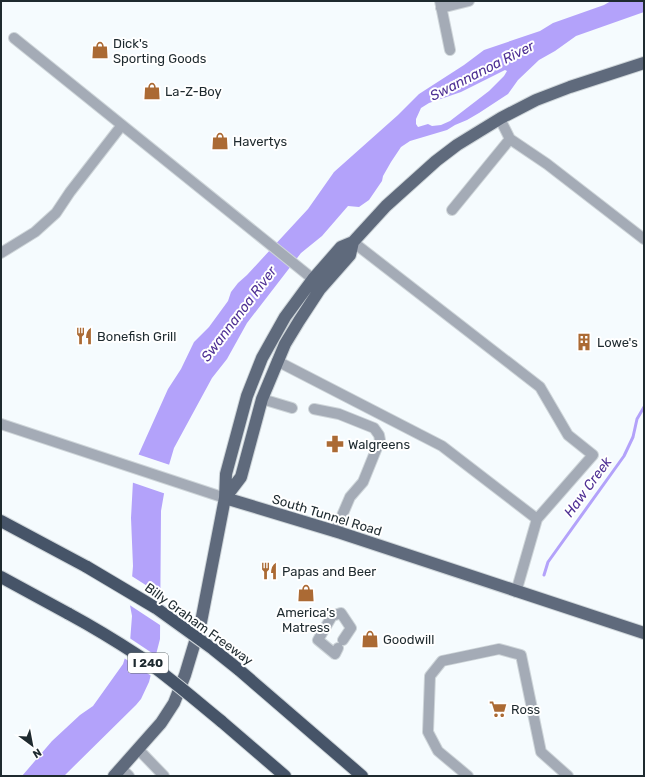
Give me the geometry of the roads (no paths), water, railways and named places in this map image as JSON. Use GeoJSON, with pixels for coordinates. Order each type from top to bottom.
{"type":"FeatureCollection","features":[{"type":"Feature","properties":{"kind":"highway","name":"Billy Graham Freeway"},"geometry":{"type":"LineString","coordinates":[[1,521],[33,537],[156,608],[238,669],[362,776]]}},
{"type":"Feature","properties":{"kind":"highway","name":"I 240"},"geometry":{"type":"LineString","coordinates":[[1,577],[106,634],[140,657],[181,688],[285,776]]}},
{"type":"Feature","properties":{"kind":"main road"},"geometry":{"type":"LineString","coordinates":[[121,773],[138,749],[161,723],[174,703],[185,675],[201,622],[225,498],[226,474],[245,403],[269,345],[285,318],[313,279],[341,247],[353,242],[386,206],[436,161],[457,145],[500,119],[536,100],[570,86],[644,64]]}},
{"type":"Feature","properties":{"kind":"main road"},"geometry":{"type":"LineString","coordinates":[[225,498],[241,477],[262,399],[285,344],[310,304],[350,255],[353,242]]}},
{"type":"Feature","properties":{"kind":"main road","name":"South Tunnel Road"},"geometry":{"type":"LineString","coordinates":[[225,498],[336,532],[644,633]]}},
{"type":"Feature","properties":{"kind":"street"},"geometry":{"type":"LineString","coordinates":[[450,50],[441,4],[469,1]]}},
{"type":"Feature","properties":{"kind":"street"},"geometry":{"type":"LineString","coordinates":[[14,38],[313,279]]}},
{"type":"Feature","properties":{"kind":"street"},"geometry":{"type":"LineString","coordinates":[[500,119],[510,140],[547,164],[644,239]]}},
{"type":"Feature","properties":{"kind":"street"},"geometry":{"type":"LineString","coordinates":[[1,253],[35,232],[56,213],[70,192],[122,125]]}},
{"type":"Feature","properties":{"kind":"street"},"geometry":{"type":"LineString","coordinates":[[452,210],[510,140]]}},
{"type":"Feature","properties":{"kind":"street"},"geometry":{"type":"LineString","coordinates":[[353,242],[540,387],[568,434],[593,455],[537,519],[516,592]]}},
{"type":"Feature","properties":{"kind":"street"},"geometry":{"type":"LineString","coordinates":[[277,361],[442,446],[537,519]]}},
{"type":"Feature","properties":{"kind":"street"},"geometry":{"type":"LineString","coordinates":[[262,399],[292,408]]}},
{"type":"Feature","properties":{"kind":"street"},"geometry":{"type":"LineString","coordinates":[[314,409],[339,414],[374,428],[379,434],[380,440],[363,482],[350,497],[336,532]]}},
{"type":"Feature","properties":{"kind":"street","name":"South Tunnel Road"},"geometry":{"type":"LineString","coordinates":[[1,424],[225,498]]}},
{"type":"Feature","properties":{"kind":"street"},"geometry":{"type":"LineString","coordinates":[[468,776],[438,751],[428,732],[430,676],[442,661],[499,649],[521,655],[541,752],[568,776]]}},
{"type":"Feature","properties":{"kind":"street"},"geometry":{"type":"LineString","coordinates":[[138,749],[164,776]]}},
{"type":"Feature","properties":{"kind":"water","name":"Swannanoa River"},"geometry":{"type":"Polygon","coordinates":[[[611,1],[644,1],[644,12],[576,36],[539,60],[518,80],[508,94],[479,113],[447,130],[410,141],[401,147],[383,176],[382,181],[369,200],[359,207],[348,206],[322,236],[301,253],[247,323],[227,359],[212,378],[174,448],[169,465],[161,511],[160,639],[149,682],[141,699],[64,776],[22,776],[52,741],[80,715],[93,706],[123,664],[130,642],[132,616],[129,600],[133,566],[131,518],[133,481],[137,458],[168,389],[181,369],[194,342],[209,327],[228,301],[231,292],[308,209],[334,172],[398,115],[419,94],[464,65],[484,50],[540,31],[553,23],[604,5],[611,1]],[[505,70],[461,92],[429,103],[421,108],[416,119],[416,124],[418,127],[428,124],[432,126],[441,125],[450,121],[489,91],[507,71],[505,70]]]}},
{"type":"Feature","properties":{"kind":"waterway","name":"Haw Creek"},"geometry":{"type":"LineString","coordinates":[[544,575],[548,562],[624,456],[633,437],[637,419],[644,407]]}},
{"type":"Feature","properties":{"kind":"place","name":"Dick's Sporting Goods"},"geometry":{"type":"Point","coordinates":[100,50]}},
{"type":"Feature","properties":{"kind":"place","name":"La-Z-Boy"},"geometry":{"type":"Point","coordinates":[152,91]}},
{"type":"Feature","properties":{"kind":"place","name":"Havertys"},"geometry":{"type":"Point","coordinates":[220,141]}},
{"type":"Feature","properties":{"kind":"place","name":"Bonefish Grill"},"geometry":{"type":"Point","coordinates":[84,336]}},
{"type":"Feature","properties":{"kind":"place","name":"Lowe's"},"geometry":{"type":"Point","coordinates":[584,342]}},
{"type":"Feature","properties":{"kind":"place","name":"Walgreens"},"geometry":{"type":"Point","coordinates":[335,444]}},
{"type":"Feature","properties":{"kind":"place","name":"Papas and Beer"},"geometry":{"type":"Point","coordinates":[269,571]}},
{"type":"Feature","properties":{"kind":"place","name":"America's Matress"},"geometry":{"type":"Point","coordinates":[306,593]}},
{"type":"Feature","properties":{"kind":"place","name":"Goodwill"},"geometry":{"type":"Point","coordinates":[370,639]}},
{"type":"Feature","properties":{"kind":"place","name":"Ross"},"geometry":{"type":"Point","coordinates":[498,709]}}]}
